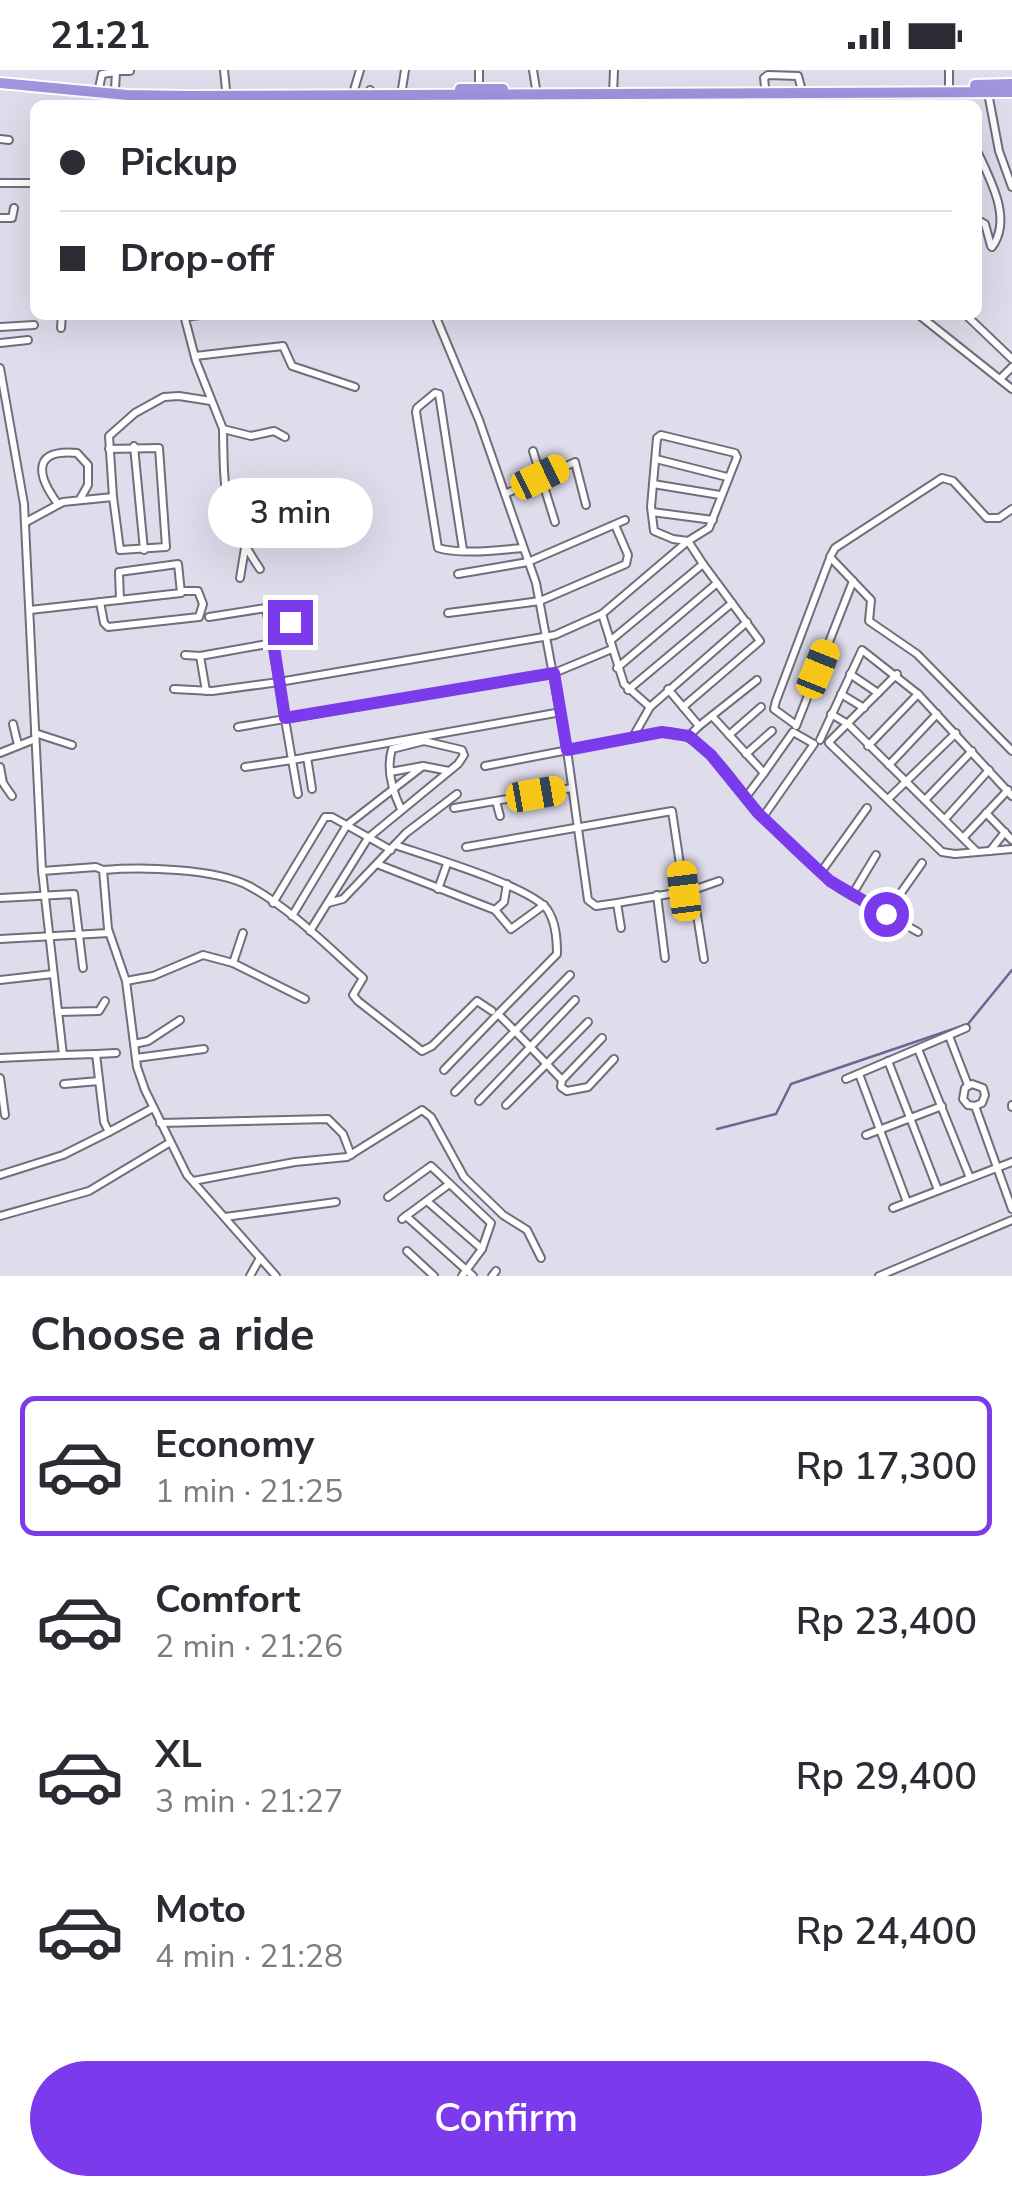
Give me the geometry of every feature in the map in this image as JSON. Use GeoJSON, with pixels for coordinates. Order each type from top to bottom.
{"type":"FeatureCollection","features":[{"type":"Feature","properties":{"kind":"highway"},"geometry":{"type":"LineString","coordinates":[[0,81],[13,75],[115,89],[142,97],[226,90],[354,90],[371,97],[402,90],[479,89],[585,100],[613,92],[1011,86]]}},
{"type":"Feature","properties":{"kind":"highway"},"geometry":{"type":"LineString","coordinates":[[0,81],[142,97],[208,100],[510,100],[613,92],[806,89]]}},
{"type":"Feature","properties":{"kind":"highway"},"geometry":{"type":"LineString","coordinates":[[949,89],[988,92],[1011,86]]}},
{"type":"Feature","properties":{"kind":"street"},"geometry":{"type":"LineString","coordinates":[[224,70],[226,90]]}},
{"type":"Feature","properties":{"kind":"street"},"geometry":{"type":"LineString","coordinates":[[354,90],[360,70]]}},
{"type":"Feature","properties":{"kind":"street"},"geometry":{"type":"LineString","coordinates":[[402,90],[405,70]]}},
{"type":"Feature","properties":{"kind":"street"},"geometry":{"type":"LineString","coordinates":[[479,70],[479,89]]}},
{"type":"Feature","properties":{"kind":"street"},"geometry":{"type":"LineString","coordinates":[[531,96],[533,70]]}},
{"type":"Feature","properties":{"kind":"street"},"geometry":{"type":"LineString","coordinates":[[613,92],[614,70]]}},
{"type":"Feature","properties":{"kind":"street"},"geometry":{"type":"LineString","coordinates":[[946,100],[949,70]]}},
{"type":"Feature","properties":{"kind":"street"},"geometry":{"type":"LineString","coordinates":[[1007,70],[1011,86]]}},
{"type":"Feature","properties":{"kind":"street"},"geometry":{"type":"LineString","coordinates":[[115,89],[116,71]]}},
{"type":"Feature","properties":{"kind":"street"},"geometry":{"type":"LineString","coordinates":[[100,88],[103,72],[130,71]]}},
{"type":"Feature","properties":{"kind":"street"},"geometry":{"type":"LineString","coordinates":[[806,89],[810,100]]}},
{"type":"Feature","properties":{"kind":"street"},"geometry":{"type":"LineString","coordinates":[[970,100],[971,92]]}},
{"type":"Feature","properties":{"kind":"street"},"geometry":{"type":"LineString","coordinates":[[988,92],[999,151],[1012,187]]}},
{"type":"Feature","properties":{"kind":"street"},"geometry":{"type":"LineString","coordinates":[[982,161],[1006,224],[1001,238],[992,247],[982,222]]}},
{"type":"Feature","properties":{"kind":"street"},"geometry":{"type":"LineString","coordinates":[[0,183],[30,183]]}},
{"type":"Feature","properties":{"kind":"street"},"geometry":{"type":"LineString","coordinates":[[0,218],[12,218],[14,208]]}},
{"type":"Feature","properties":{"kind":"street"},"geometry":{"type":"LineString","coordinates":[[61,328],[62,320]]}},
{"type":"Feature","properties":{"kind":"street"},"geometry":{"type":"LineString","coordinates":[[185,320],[223,430],[229,516],[260,569]]}},
{"type":"Feature","properties":{"kind":"street"},"geometry":{"type":"LineString","coordinates":[[437,320],[480,420],[540,601],[589,902],[596,906],[617,903],[719,881]]}},
{"type":"Feature","properties":{"kind":"street"},"geometry":{"type":"LineString","coordinates":[[925,320],[1012,389]]}},
{"type":"Feature","properties":{"kind":"street"},"geometry":{"type":"LineString","coordinates":[[971,320],[1012,358]]}},
{"type":"Feature","properties":{"kind":"street"},"geometry":{"type":"LineString","coordinates":[[0,328],[34,325]]}},
{"type":"Feature","properties":{"kind":"street"},"geometry":{"type":"LineString","coordinates":[[0,343],[28,340]]}},
{"type":"Feature","properties":{"kind":"street"},"geometry":{"type":"LineString","coordinates":[[197,361],[282,346],[292,366],[355,387]]}},
{"type":"Feature","properties":{"kind":"street"},"geometry":{"type":"LineString","coordinates":[[1000,379],[1012,366]]}},
{"type":"Feature","properties":{"kind":"street"},"geometry":{"type":"LineString","coordinates":[[0,372],[26,522],[43,895],[62,1055]]}},
{"type":"Feature","properties":{"kind":"street"},"geometry":{"type":"LineString","coordinates":[[463,550],[439,394],[432,394],[416,412],[437,547],[442,550],[463,550],[523,548]]}},
{"type":"Feature","properties":{"kind":"street"},"geometry":{"type":"LineString","coordinates":[[108,448],[156,446],[159,450],[168,545],[120,550],[108,448],[112,432],[155,401],[170,395],[211,401]]}},
{"type":"Feature","properties":{"kind":"street"},"geometry":{"type":"LineString","coordinates":[[223,430],[251,436],[274,431],[286,438]]}},
{"type":"Feature","properties":{"kind":"street"},"geometry":{"type":"LineString","coordinates":[[174,689],[206,691],[279,682],[548,636],[602,614],[688,541],[706,531],[736,454],[661,435],[657,438],[653,484],[656,533],[688,541],[760,642],[684,708]]}},
{"type":"Feature","properties":{"kind":"street"},"geometry":{"type":"LineString","coordinates":[[134,446],[144,550]]}},
{"type":"Feature","properties":{"kind":"street"},"geometry":{"type":"LineString","coordinates":[[533,451],[555,522]]}},
{"type":"Feature","properties":{"kind":"street"},"geometry":{"type":"LineString","coordinates":[[58,504],[43,482],[42,466],[46,458],[64,452],[77,453],[88,465],[88,485],[80,499]]}},
{"type":"Feature","properties":{"kind":"street"},"geometry":{"type":"LineString","coordinates":[[655,459],[727,476]]}},
{"type":"Feature","properties":{"kind":"street"},"geometry":{"type":"LineString","coordinates":[[504,494],[576,463],[586,505]]}},
{"type":"Feature","properties":{"kind":"street"},"geometry":{"type":"LineString","coordinates":[[897,674],[829,742],[817,742],[795,729],[774,708],[835,548],[942,478],[953,482],[987,518],[999,518],[1012,509]]}},
{"type":"Feature","properties":{"kind":"street"},"geometry":{"type":"LineString","coordinates":[[653,484],[720,496]]}},
{"type":"Feature","properties":{"kind":"street"},"geometry":{"type":"LineString","coordinates":[[26,522],[58,504],[114,496]]}},
{"type":"Feature","properties":{"kind":"street"},"geometry":{"type":"LineString","coordinates":[[652,512],[713,520]]}},
{"type":"Feature","properties":{"kind":"street"},"geometry":{"type":"LineString","coordinates":[[458,574],[528,562],[626,520]]}},
{"type":"Feature","properties":{"kind":"street"},"geometry":{"type":"LineString","coordinates":[[448,613],[540,601],[626,564],[628,555],[615,525]]}},
{"type":"Feature","properties":{"kind":"street"},"geometry":{"type":"LineString","coordinates":[[240,578],[245,547]]}},
{"type":"Feature","properties":{"kind":"street"},"geometry":{"type":"LineString","coordinates":[[830,557],[871,600],[869,621],[917,654],[1012,751]]}},
{"type":"Feature","properties":{"kind":"street"},"geometry":{"type":"LineString","coordinates":[[120,600],[121,571],[178,564],[183,591]]}},
{"type":"Feature","properties":{"kind":"street"},"geometry":{"type":"LineString","coordinates":[[238,728],[554,673],[611,645],[703,564]]}},
{"type":"Feature","properties":{"kind":"street"},"geometry":{"type":"LineString","coordinates":[[746,798],[795,729],[853,581]]}},
{"type":"Feature","properties":{"kind":"street"},"geometry":{"type":"LineString","coordinates":[[617,668],[716,584]]}},
{"type":"Feature","properties":{"kind":"street"},"geometry":{"type":"LineString","coordinates":[[30,610],[183,591],[198,592],[202,597],[199,618],[108,626],[100,602]]}},
{"type":"Feature","properties":{"kind":"street"},"geometry":{"type":"LineString","coordinates":[[628,690],[732,602]]}},
{"type":"Feature","properties":{"kind":"street"},"geometry":{"type":"LineString","coordinates":[[209,616],[263,606],[270,621],[298,794]]}},
{"type":"Feature","properties":{"kind":"street"},"geometry":{"type":"LineString","coordinates":[[602,614],[617,668],[628,690],[650,707]]}},
{"type":"Feature","properties":{"kind":"street"},"geometry":{"type":"LineString","coordinates":[[270,621],[310,626]]}},
{"type":"Feature","properties":{"kind":"street"},"geometry":{"type":"LineString","coordinates":[[632,738],[650,707],[747,622]]}},
{"type":"Feature","properties":{"kind":"street"},"geometry":{"type":"LineString","coordinates":[[185,655],[200,656],[273,643]]}},
{"type":"Feature","properties":{"kind":"street"},"geometry":{"type":"LineString","coordinates":[[763,817],[817,742],[862,650],[918,694],[1010,793],[964,837]]}},
{"type":"Feature","properties":{"kind":"street"},"geometry":{"type":"LineString","coordinates":[[200,656],[206,691]]}},
{"type":"Feature","properties":{"kind":"street"},"geometry":{"type":"LineString","coordinates":[[850,674],[878,693]]}},
{"type":"Feature","properties":{"kind":"street"},"geometry":{"type":"LineString","coordinates":[[689,736],[757,680]]}},
{"type":"Feature","properties":{"kind":"street"},"geometry":{"type":"LineString","coordinates":[[668,689],[699,726]]}},
{"type":"Feature","properties":{"kind":"street"},"geometry":{"type":"LineString","coordinates":[[841,694],[864,708]]}},
{"type":"Feature","properties":{"kind":"street"},"geometry":{"type":"LineString","coordinates":[[868,746],[918,694]]}},
{"type":"Feature","properties":{"kind":"street"},"geometry":{"type":"LineString","coordinates":[[728,734],[761,707]]}},
{"type":"Feature","properties":{"kind":"street"},"geometry":{"type":"LineString","coordinates":[[245,767],[561,712]]}},
{"type":"Feature","properties":{"kind":"street"},"geometry":{"type":"LineString","coordinates":[[831,714],[848,724],[977,852]]}},
{"type":"Feature","properties":{"kind":"street"},"geometry":{"type":"LineString","coordinates":[[889,765],[937,714]]}},
{"type":"Feature","properties":{"kind":"street"},"geometry":{"type":"LineString","coordinates":[[712,716],[764,773]]}},
{"type":"Feature","properties":{"kind":"street"},"geometry":{"type":"LineString","coordinates":[[13,724],[18,745]]}},
{"type":"Feature","properties":{"kind":"street"},"geometry":{"type":"LineString","coordinates":[[746,754],[772,731]]}},
{"type":"Feature","properties":{"kind":"street"},"geometry":{"type":"LineString","coordinates":[[485,766],[667,732],[689,736],[820,872],[918,932]]}},
{"type":"Feature","properties":{"kind":"street"},"geometry":{"type":"LineString","coordinates":[[888,799],[956,734]]}},
{"type":"Feature","properties":{"kind":"street"},"geometry":{"type":"LineString","coordinates":[[0,753],[35,736],[72,745]]}},
{"type":"Feature","properties":{"kind":"street"},"geometry":{"type":"LineString","coordinates":[[310,931],[368,838],[450,772],[463,759],[462,750],[424,741],[392,749],[391,788],[401,809]]}},
{"type":"Feature","properties":{"kind":"street"},"geometry":{"type":"LineString","coordinates":[[829,742],[942,852],[1012,849]]}},
{"type":"Feature","properties":{"kind":"street"},"geometry":{"type":"LineString","coordinates":[[925,800],[972,751]]}},
{"type":"Feature","properties":{"kind":"street"},"geometry":{"type":"LineString","coordinates":[[307,757],[312,789]]}},
{"type":"Feature","properties":{"kind":"street"},"geometry":{"type":"LineString","coordinates":[[390,772],[423,766],[450,772]]}},
{"type":"Feature","properties":{"kind":"street"},"geometry":{"type":"LineString","coordinates":[[292,916],[347,825],[423,766]]}},
{"type":"Feature","properties":{"kind":"street"},"geometry":{"type":"LineString","coordinates":[[0,768],[3,783],[12,796]]}},
{"type":"Feature","properties":{"kind":"street"},"geometry":{"type":"LineString","coordinates":[[945,818],[989,770]]}},
{"type":"Feature","properties":{"kind":"street"},"geometry":{"type":"LineString","coordinates":[[454,808],[572,788]]}},
{"type":"Feature","properties":{"kind":"street"},"geometry":{"type":"LineString","coordinates":[[328,902],[344,899],[406,834],[457,794]]}},
{"type":"Feature","properties":{"kind":"street"},"geometry":{"type":"LineString","coordinates":[[496,801],[500,816]]}},
{"type":"Feature","properties":{"kind":"street"},"geometry":{"type":"LineString","coordinates":[[820,872],[866,808]]}},
{"type":"Feature","properties":{"kind":"street"},"geometry":{"type":"LineString","coordinates":[[466,846],[672,811],[704,959]]}},
{"type":"Feature","properties":{"kind":"street"},"geometry":{"type":"LineString","coordinates":[[986,813],[1012,840]]}},
{"type":"Feature","properties":{"kind":"street"},"geometry":{"type":"LineString","coordinates":[[273,903],[322,820],[332,817],[368,838],[523,889],[544,905],[555,927],[557,954],[495,1012],[444,1070]]}},
{"type":"Feature","properties":{"kind":"street"},"geometry":{"type":"LineString","coordinates":[[990,851],[1005,832]]}},
{"type":"Feature","properties":{"kind":"street"},"geometry":{"type":"LineString","coordinates":[[406,834],[408,849]]}},
{"type":"Feature","properties":{"kind":"street"},"geometry":{"type":"LineString","coordinates":[[852,895],[876,855]]}},
{"type":"Feature","properties":{"kind":"street"},"geometry":{"type":"LineString","coordinates":[[886,914],[922,863]]}},
{"type":"Feature","properties":{"kind":"street"},"geometry":{"type":"LineString","coordinates":[[377,864],[495,910],[507,928],[512,929],[544,905]]}},
{"type":"Feature","properties":{"kind":"street"},"geometry":{"type":"LineString","coordinates":[[438,889],[447,864]]}},
{"type":"Feature","properties":{"kind":"street"},"geometry":{"type":"LineString","coordinates":[[42,871],[150,868],[236,881],[292,916],[363,978],[353,995],[419,1050],[428,1049],[476,1002],[495,1012],[562,1080]]}},
{"type":"Feature","properties":{"kind":"street"},"geometry":{"type":"LineString","coordinates":[[103,870],[110,934],[126,981],[136,1058],[153,1108],[193,1181],[276,1276]]}},
{"type":"Feature","properties":{"kind":"street"},"geometry":{"type":"LineString","coordinates":[[504,902],[508,884]]}},
{"type":"Feature","properties":{"kind":"street"},"geometry":{"type":"LineString","coordinates":[[495,910],[523,889]]}},
{"type":"Feature","properties":{"kind":"street"},"geometry":{"type":"LineString","coordinates":[[0,898],[75,894],[83,968]]}},
{"type":"Feature","properties":{"kind":"street"},"geometry":{"type":"LineString","coordinates":[[657,895],[665,958]]}},
{"type":"Feature","properties":{"kind":"street"},"geometry":{"type":"LineString","coordinates":[[617,903],[621,928]]}},
{"type":"Feature","properties":{"kind":"street"},"geometry":{"type":"LineString","coordinates":[[233,963],[243,932]]}},
{"type":"Feature","properties":{"kind":"street"},"geometry":{"type":"LineString","coordinates":[[0,938],[110,934]]}},
{"type":"Feature","properties":{"kind":"street"},"geometry":{"type":"LineString","coordinates":[[126,981],[153,976],[201,956],[233,963],[305,999]]}},
{"type":"Feature","properties":{"kind":"street"},"geometry":{"type":"LineString","coordinates":[[0,980],[53,974]]}},
{"type":"Feature","properties":{"kind":"street"},"geometry":{"type":"LineString","coordinates":[[455,1092],[570,975]]}},
{"type":"Feature","properties":{"kind":"street"},"geometry":{"type":"LineString","coordinates":[[478,1101],[576,1000]]}},
{"type":"Feature","properties":{"kind":"street"},"geometry":{"type":"LineString","coordinates":[[58,1012],[99,1011],[105,1001]]}},
{"type":"Feature","properties":{"kind":"street"},"geometry":{"type":"LineString","coordinates":[[134,1044],[180,1020]]}},
{"type":"Feature","properties":{"kind":"street"},"geometry":{"type":"LineString","coordinates":[[506,1105],[588,1022]]}},
{"type":"Feature","properties":{"kind":"street"},"geometry":{"type":"LineString","coordinates":[[846,1079],[966,1028]]}},
{"type":"Feature","properties":{"kind":"street"},"geometry":{"type":"LineString","coordinates":[[949,1036],[968,1085]]}},
{"type":"Feature","properties":{"kind":"street"},"geometry":{"type":"LineString","coordinates":[[602,1038],[562,1080],[562,1087],[567,1091],[586,1088],[614,1059]]}},
{"type":"Feature","properties":{"kind":"street"},"geometry":{"type":"LineString","coordinates":[[136,1058],[204,1048]]}},
{"type":"Feature","properties":{"kind":"street"},"geometry":{"type":"LineString","coordinates":[[918,1049],[970,1178]]}},
{"type":"Feature","properties":{"kind":"street"},"geometry":{"type":"LineString","coordinates":[[0,1058],[116,1053]]}},
{"type":"Feature","properties":{"kind":"street"},"geometry":{"type":"LineString","coordinates":[[96,1054],[108,1132]]}},
{"type":"Feature","properties":{"kind":"street"},"geometry":{"type":"LineString","coordinates":[[888,1061],[938,1190]]}},
{"type":"Feature","properties":{"kind":"street"},"geometry":{"type":"LineString","coordinates":[[859,1074],[908,1202]]}},
{"type":"Feature","properties":{"kind":"street"},"geometry":{"type":"LineString","coordinates":[[0,1078],[4,1116]]}},
{"type":"Feature","properties":{"kind":"street"},"geometry":{"type":"LineString","coordinates":[[64,1084],[99,1081]]}},
{"type":"Feature","properties":{"kind":"street"},"geometry":{"type":"LineString","coordinates":[[976,1084],[985,1091],[982,1103],[976,1106],[963,1099],[968,1085],[976,1084]]}},
{"type":"Feature","properties":{"kind":"street"},"geometry":{"type":"LineString","coordinates":[[866,1135],[942,1106]]}},
{"type":"Feature","properties":{"kind":"street"},"geometry":{"type":"LineString","coordinates":[[976,1106],[1012,1209]]}},
{"type":"Feature","properties":{"kind":"street"},"geometry":{"type":"LineString","coordinates":[[0,1175],[64,1156],[153,1108]]}},
{"type":"Feature","properties":{"kind":"street"},"geometry":{"type":"LineString","coordinates":[[193,1181],[351,1155],[417,1110],[425,1111],[464,1177],[504,1215],[527,1230],[541,1258]]}},
{"type":"Feature","properties":{"kind":"street"},"geometry":{"type":"LineString","coordinates":[[160,1124],[328,1119],[345,1137],[351,1155]]}},
{"type":"Feature","properties":{"kind":"street"},"geometry":{"type":"LineString","coordinates":[[0,1216],[89,1191],[169,1143]]}},
{"type":"Feature","properties":{"kind":"street"},"geometry":{"type":"LineString","coordinates":[[892,1208],[1012,1162]]}},
{"type":"Feature","properties":{"kind":"street"},"geometry":{"type":"LineString","coordinates":[[388,1198],[431,1166],[491,1223],[468,1274],[404,1218],[448,1185]]}},
{"type":"Feature","properties":{"kind":"street"},"geometry":{"type":"LineString","coordinates":[[427,1201],[482,1249]]}},
{"type":"Feature","properties":{"kind":"street"},"geometry":{"type":"LineString","coordinates":[[224,1217],[336,1202]]}},
{"type":"Feature","properties":{"kind":"street"},"geometry":{"type":"LineString","coordinates":[[879,1276],[1012,1220]]}},
{"type":"Feature","properties":{"kind":"street"},"geometry":{"type":"LineString","coordinates":[[407,1251],[434,1276]]}},
{"type":"Feature","properties":{"kind":"street"},"geometry":{"type":"LineString","coordinates":[[250,1276],[260,1258]]}},
{"type":"Feature","properties":{"kind":"waterway"},"geometry":{"type":"LineString","coordinates":[[717,1129],[776,1114],[791,1084],[968,1024],[1012,970]]}},
{"type":"Feature","properties":{"kind":"route"},"geometry":{"type":"LineString","coordinates":[[290,622],[270,621],[285,718],[554,673],[567,750],[662,732],[689,736],[711,755],[758,813],[830,881],[886,914]]}}]}
